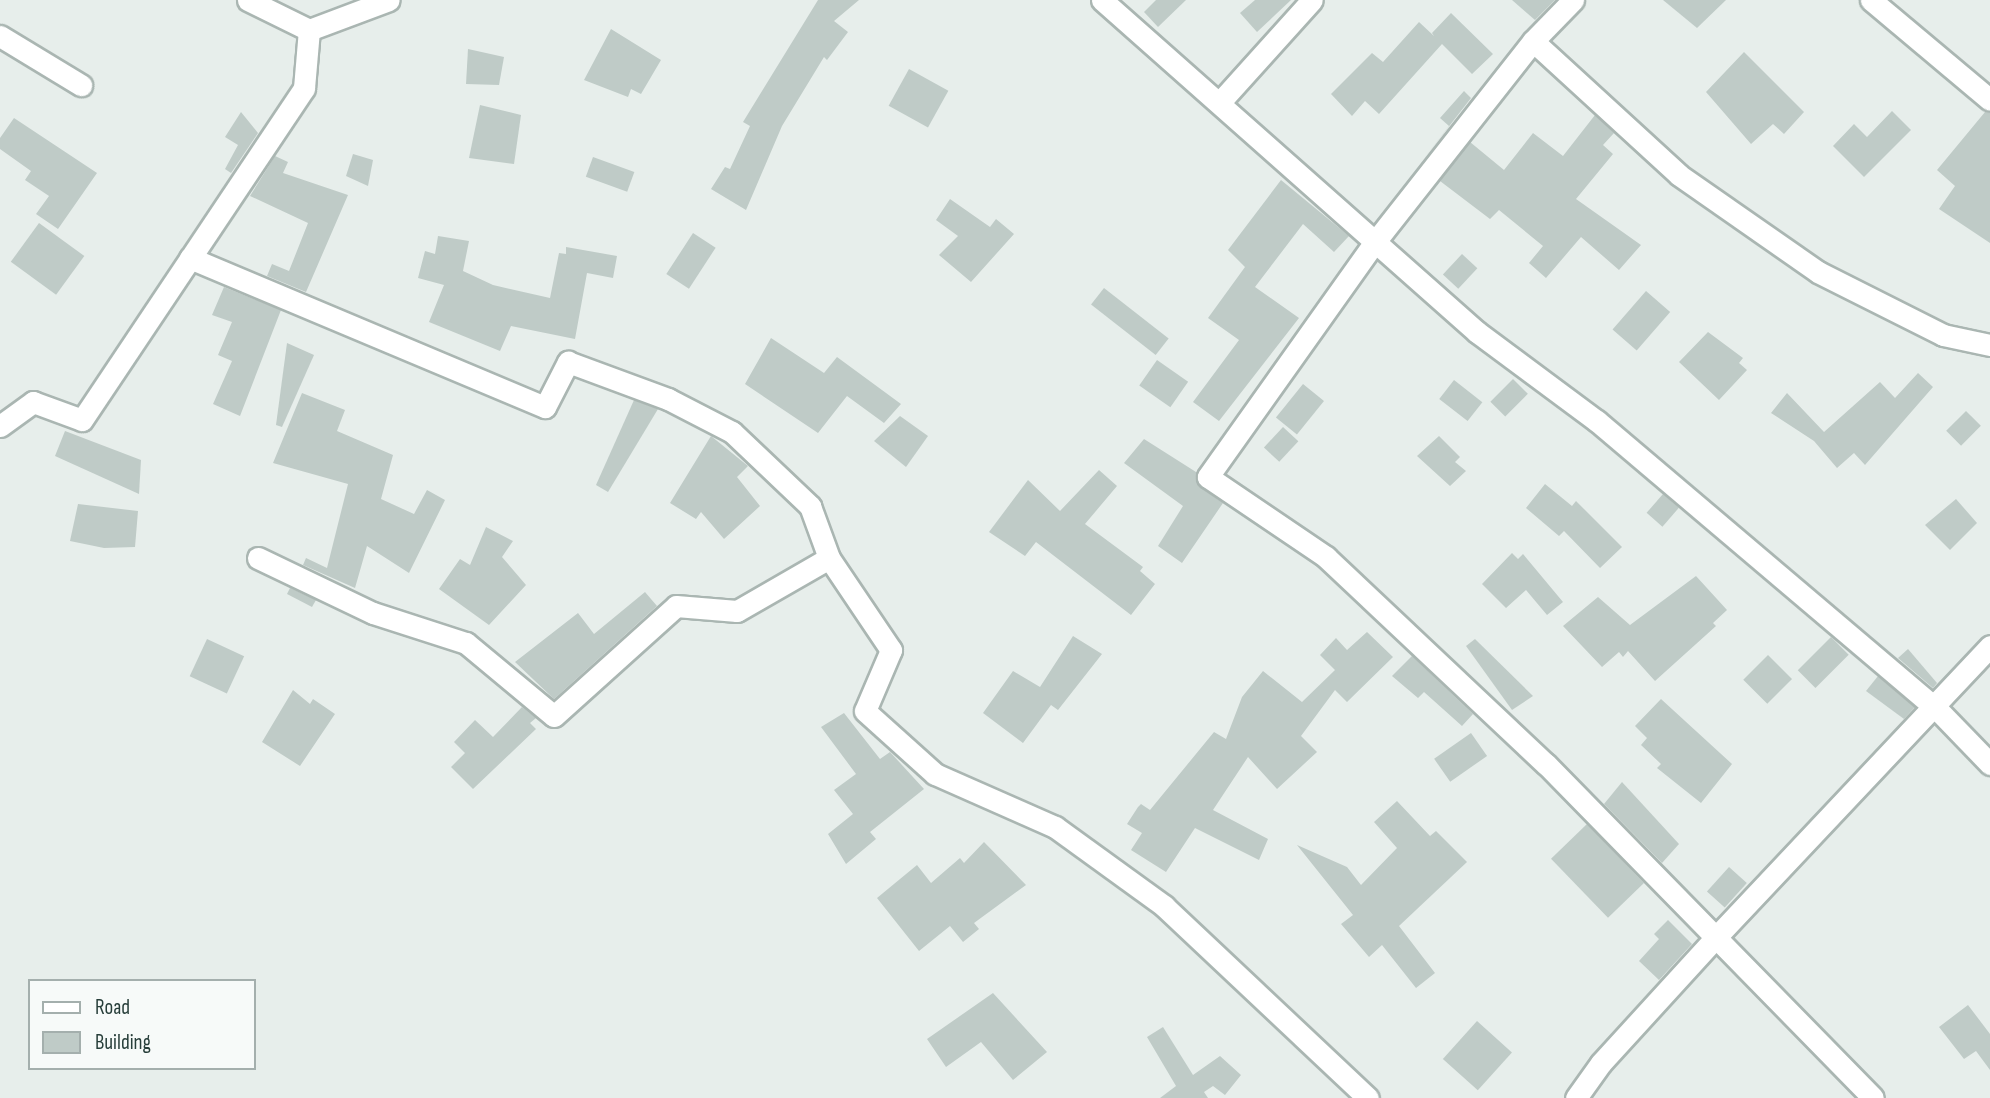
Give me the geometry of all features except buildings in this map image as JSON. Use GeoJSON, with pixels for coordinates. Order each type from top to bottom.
{"type":"FeatureCollection","features":[{"type":"Feature","properties":{"kind":"street"},"geometry":{"type":"LineString","coordinates":[[248,0],[309,30],[389,0]]}},
{"type":"Feature","properties":{"kind":"street"},"geometry":{"type":"LineString","coordinates":[[1102,0],[1477,332],[1597,421],[1936,708],[1990,764]]}},
{"type":"Feature","properties":{"kind":"street"},"geometry":{"type":"LineString","coordinates":[[1220,102],[1312,0]]}},
{"type":"Feature","properties":{"kind":"street"},"geometry":{"type":"LineString","coordinates":[[1573,0],[1533,41],[1374,243],[1208,477],[1326,557],[1546,764],[1718,935],[1873,1098]]}},
{"type":"Feature","properties":{"kind":"street"},"geometry":{"type":"LineString","coordinates":[[1871,0],[1990,100]]}},
{"type":"Feature","properties":{"kind":"street"},"geometry":{"type":"LineString","coordinates":[[0,426],[33,402],[82,419],[304,88],[309,30]]}},
{"type":"Feature","properties":{"kind":"street"},"geometry":{"type":"LineString","coordinates":[[0,36],[81,85]]}},
{"type":"Feature","properties":{"kind":"street"},"geometry":{"type":"LineString","coordinates":[[1533,41],[1679,175],[1818,272],[1943,335],[1990,345]]}},
{"type":"Feature","properties":{"kind":"street"},"geometry":{"type":"LineString","coordinates":[[190,258],[545,407],[568,362],[668,399],[732,432],[810,506],[829,558],[891,650],[866,711],[935,774],[1055,827],[1164,906],[1368,1098]]}},
{"type":"Feature","properties":{"kind":"street"},"geometry":{"type":"LineString","coordinates":[[258,558],[373,613],[466,643],[554,716],[676,606],[737,611],[829,558]]}},
{"type":"Feature","properties":{"kind":"street"},"geometry":{"type":"LineString","coordinates":[[1576,1098],[1601,1063],[1718,935],[1936,708],[1990,646]]}}]}
